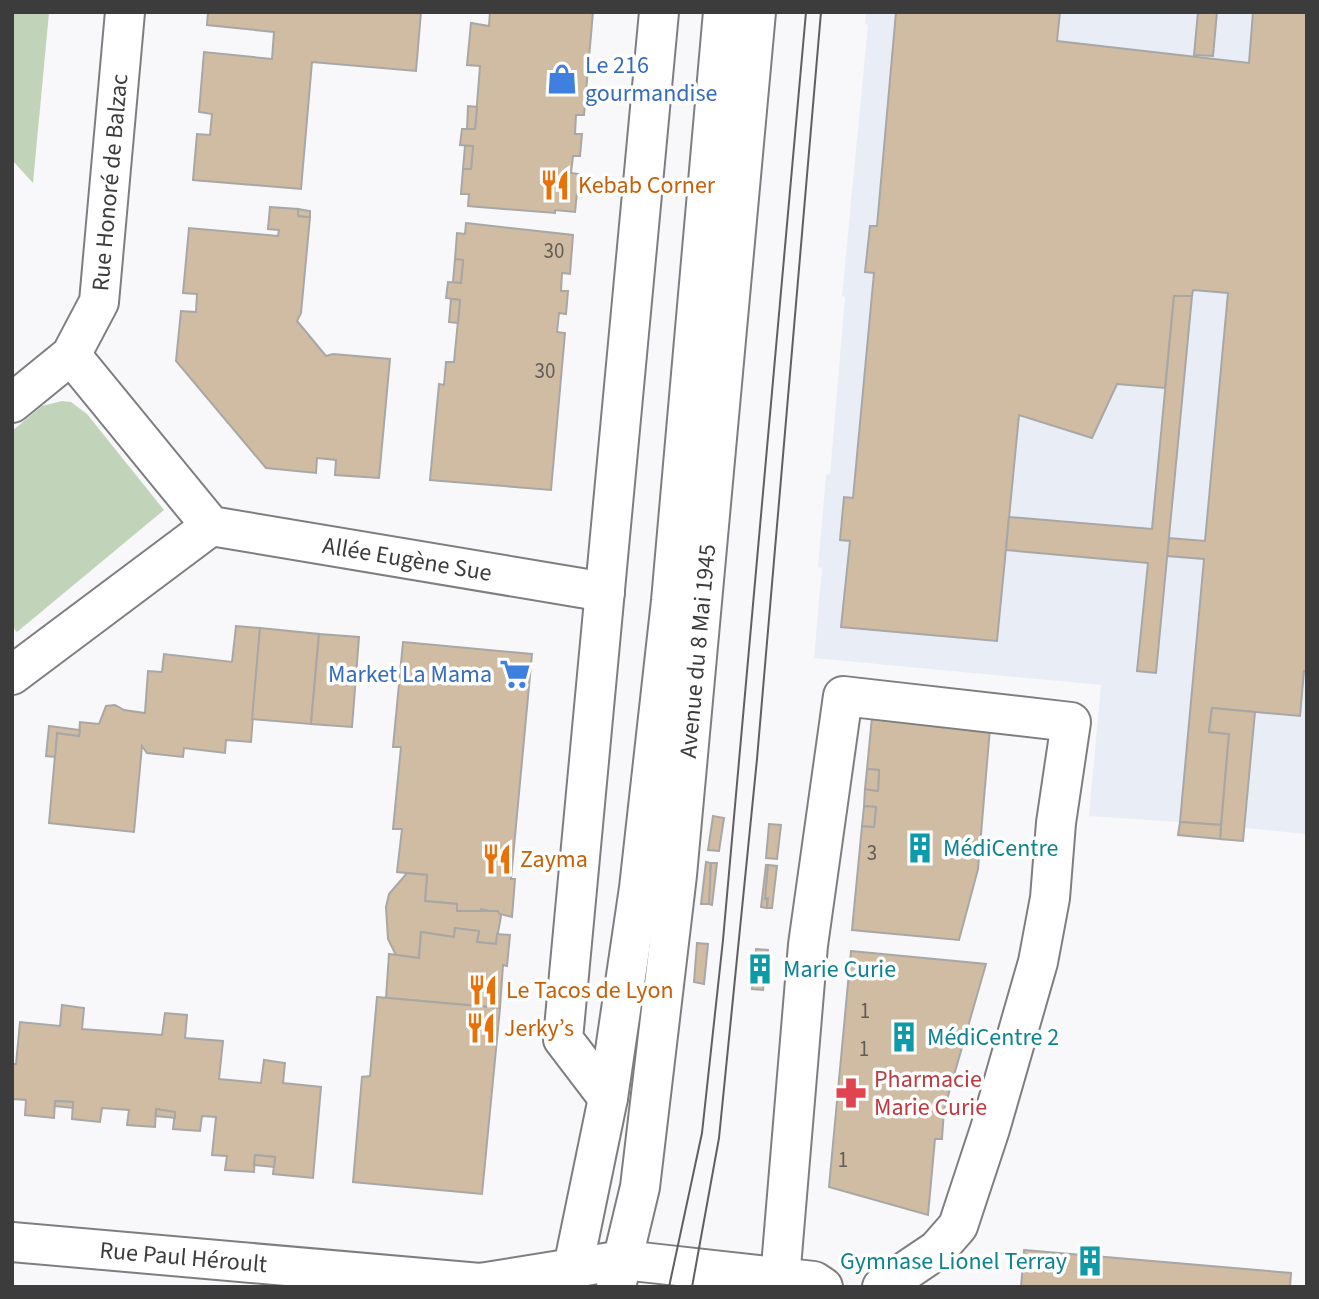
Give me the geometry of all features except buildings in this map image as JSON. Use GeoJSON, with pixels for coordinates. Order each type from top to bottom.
{"type":"FeatureCollection","features":[{"type":"Feature","properties":{"kind":"street","name":"Rue Honoré de Balzac"},"geometry":{"type":"LineString","coordinates":[[12,403],[71,355],[99,302],[125,12]]}},
{"type":"Feature","properties":{"kind":"street"},"geometry":{"type":"LineString","coordinates":[[608,1098],[563,1039],[659,12]]}},
{"type":"Feature","properties":{"kind":"street","name":"Avenue du 8 Mai 1945"},"geometry":{"type":"LineString","coordinates":[[570,1278],[608,1098],[639,888],[671,601],[723,12]]}},
{"type":"Feature","properties":{"kind":"street","name":"Avenue du 8 Mai 1945"},"geometry":{"type":"LineString","coordinates":[[619,1273],[640,1187],[677,875],[756,12]]}},
{"type":"Feature","properties":{"kind":"street"},"geometry":{"type":"LineString","coordinates":[[12,675],[211,526],[71,355]]}},
{"type":"Feature","properties":{"kind":"street","name":"Allée Eugène Sue"},"geometry":{"type":"LineString","coordinates":[[211,526],[605,592]]}},
{"type":"Feature","properties":{"kind":"street"},"geometry":{"type":"LineString","coordinates":[[780,1279],[808,945],[843,696],[1071,722],[1056,823],[1050,898],[1038,962],[990,1129],[958,1226],[937,1250],[882,1287]]}},
{"type":"Feature","properties":{"kind":"street","name":"Rue Paul Héroult"},"geometry":{"type":"LineString","coordinates":[[12,1242],[483,1285],[619,1273],[814,1281],[823,1287]]}},
{"type":"Feature","properties":{"kind":"shaded area"},"geometry":{"type":"Polygon","coordinates":[[[866,12],[1307,12],[1307,834],[1245,828],[1243,841],[1178,835],[1179,822],[1089,816],[1101,685],[814,658],[822,568],[818,567],[826,475],[830,474],[845,297],[842,296],[868,25],[865,24],[866,12]]]}},
{"type":"Feature","properties":{"kind":"green space"},"geometry":{"type":"Polygon","coordinates":[[[12,12],[49,13],[33,183],[12,160],[12,12]]]}},
{"type":"Feature","properties":{"kind":"green space"},"geometry":{"type":"Polygon","coordinates":[[[62,401],[71,402],[87,414],[164,510],[17,632],[12,626],[12,431],[42,406],[62,401]]]}},
{"type":"Feature","properties":{"kind":"tram line"},"geometry":{"type":"LineString","coordinates":[[669,1287],[702,1133],[723,940],[806,12]]}},
{"type":"Feature","properties":{"kind":"tram line"},"geometry":{"type":"LineString","coordinates":[[692,1287],[719,1138],[757,759],[821,12]]}},
{"type":"Feature","properties":{"kind":"place","name":"Le 216 gourmandise"},"geometry":{"type":"Point","coordinates":[562,79]}},
{"type":"Feature","properties":{"kind":"place","name":"Kebab Corner"},"geometry":{"type":"Point","coordinates":[555,185]}},
{"type":"Feature","properties":{"kind":"place","name":"Market La Mama"},"geometry":{"type":"Point","coordinates":[515,674]}},
{"type":"Feature","properties":{"kind":"place","name":"MédiCentre"},"geometry":{"type":"Point","coordinates":[920,848]}},
{"type":"Feature","properties":{"kind":"place","name":"Zayma"},"geometry":{"type":"Point","coordinates":[497,859]}},
{"type":"Feature","properties":{"kind":"place","name":"Marie Curie"},"geometry":{"type":"Point","coordinates":[760,969]}},
{"type":"Feature","properties":{"kind":"place","name":"Le Tacos de Lyon"},"geometry":{"type":"Point","coordinates":[483,990]}},
{"type":"Feature","properties":{"kind":"place","name":"Jerky’s"},"geometry":{"type":"Point","coordinates":[481,1028]}},
{"type":"Feature","properties":{"kind":"place","name":"MédiCentre 2"},"geometry":{"type":"Point","coordinates":[904,1037]}},
{"type":"Feature","properties":{"kind":"place","name":"Pharmacie Marie Curie"},"geometry":{"type":"Point","coordinates":[851,1093]}},
{"type":"Feature","properties":{"kind":"place","name":"Gymnase Lionel Terray"},"geometry":{"type":"Point","coordinates":[1090,1261]}}]}
